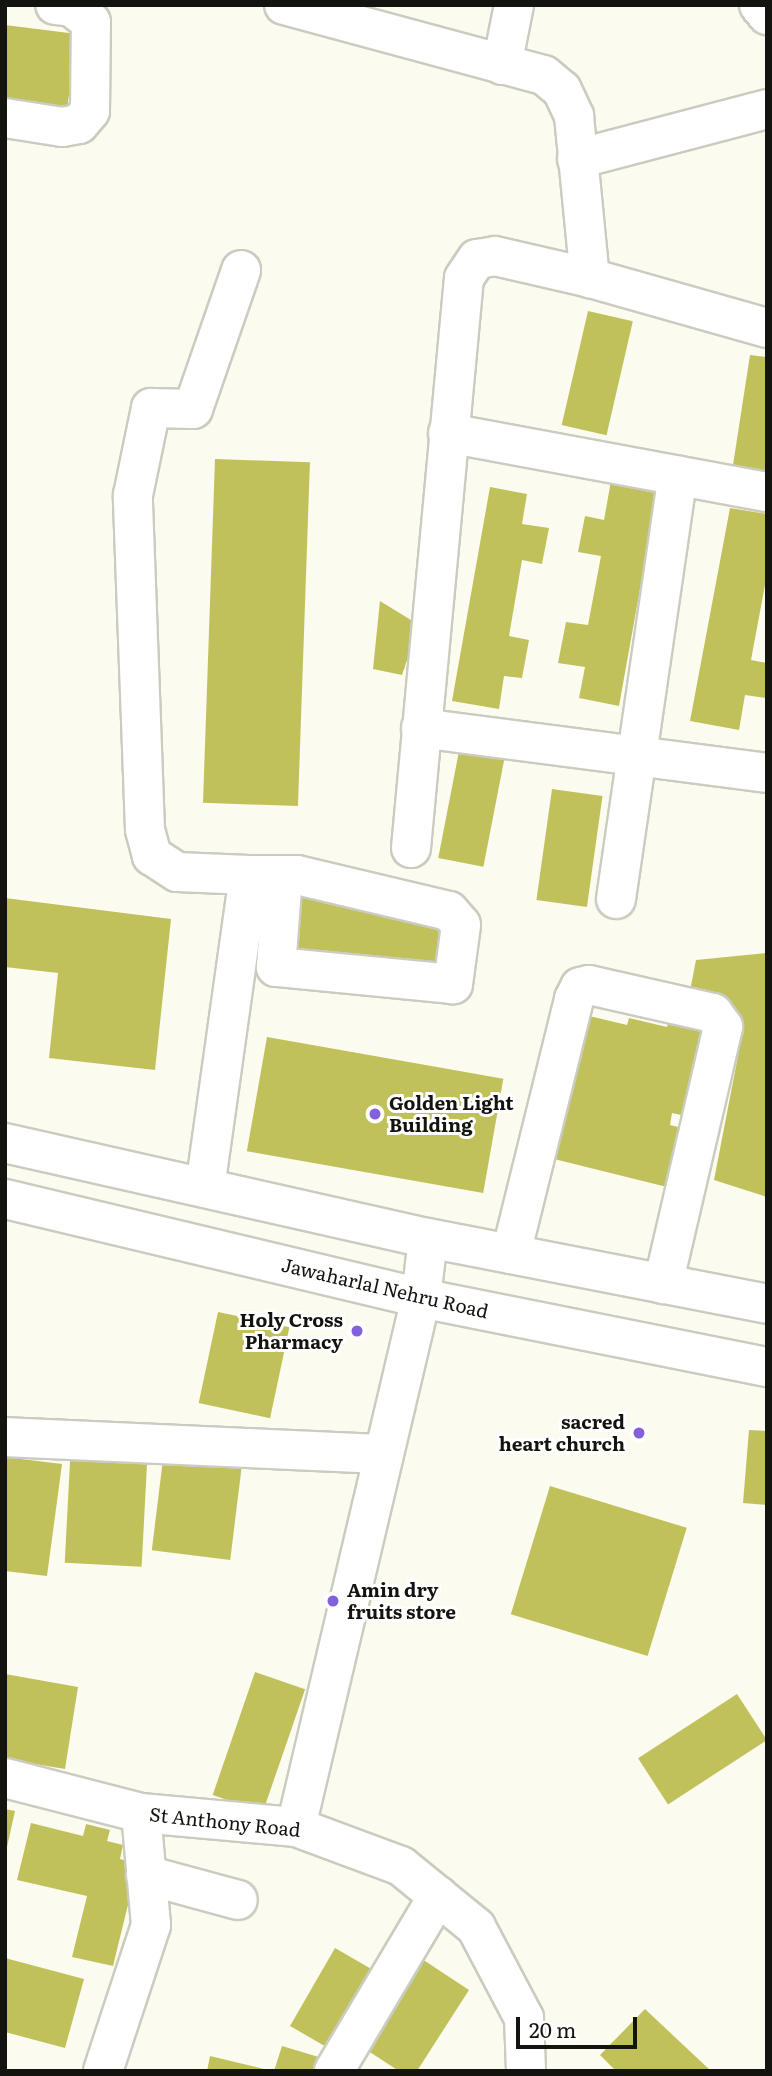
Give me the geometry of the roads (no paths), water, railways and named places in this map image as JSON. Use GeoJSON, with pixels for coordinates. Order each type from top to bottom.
{"type":"FeatureCollection","features":[{"type":"Feature","properties":{"kind":"street"},"geometry":{"type":"LineString","coordinates":[[5,118],[62,127],[79,124],[90,111],[91,22],[72,7],[55,5]]}},
{"type":"Feature","properties":{"kind":"street"},"geometry":{"type":"LineString","coordinates":[[284,5],[544,75],[562,90],[574,116],[590,278]]}},
{"type":"Feature","properties":{"kind":"street"},"geometry":{"type":"LineString","coordinates":[[502,65],[514,5]]}},
{"type":"Feature","properties":{"kind":"street"},"geometry":{"type":"LineString","coordinates":[[759,5],[767,15]]}},
{"type":"Feature","properties":{"kind":"street"},"geometry":{"type":"LineString","coordinates":[[577,159],[767,109]]}},
{"type":"Feature","properties":{"kind":"street"},"geometry":{"type":"LineString","coordinates":[[411,848],[461,294],[477,260],[495,256],[590,278],[767,328]]}},
{"type":"Feature","properties":{"kind":"street"},"geometry":{"type":"LineString","coordinates":[[242,270],[193,409],[151,408],[133,495],[145,830],[152,856],[177,872],[266,875],[449,911],[461,925],[453,984],[276,967],[266,875]]}},
{"type":"Feature","properties":{"kind":"street"},"geometry":{"type":"LineString","coordinates":[[448,433],[767,492]]}},
{"type":"Feature","properties":{"kind":"street"},"geometry":{"type":"LineString","coordinates":[[616,899],[678,476]]}},
{"type":"Feature","properties":{"kind":"street"},"geometry":{"type":"LineString","coordinates":[[421,728],[767,773]]}},
{"type":"Feature","properties":{"kind":"street"},"geometry":{"type":"LineString","coordinates":[[205,1188],[266,875]]}},
{"type":"Feature","properties":{"kind":"street"},"geometry":{"type":"LineString","coordinates":[[511,1254],[574,999],[580,987],[589,985],[713,1013],[723,1027],[663,1283]]}},
{"type":"Feature","properties":{"kind":"street"},"geometry":{"type":"LineString","coordinates":[[5,1143],[428,1238],[663,1283],[765,1296]]}},
{"type":"Feature","properties":{"kind":"street","name":"Jawaharlal Nehru Road"},"geometry":{"type":"LineString","coordinates":[[5,1199],[421,1298],[767,1367]]}},
{"type":"Feature","properties":{"kind":"street"},"geometry":{"type":"LineString","coordinates":[[296,1826],[421,1298],[428,1238]]}},
{"type":"Feature","properties":{"kind":"street"},"geometry":{"type":"LineString","coordinates":[[5,1437],[384,1454]]}},
{"type":"Feature","properties":{"kind":"street","name":"St Anthony Road"},"geometry":{"type":"LineString","coordinates":[[5,1778],[141,1813],[296,1826],[401,1866],[476,1927],[524,2018],[526,2071]]}},
{"type":"Feature","properties":{"kind":"street"},"geometry":{"type":"LineString","coordinates":[[103,2071],[151,1924],[141,1813]]}},
{"type":"Feature","properties":{"kind":"street"},"geometry":{"type":"LineString","coordinates":[[146,1875],[238,1900]]}},
{"type":"Feature","properties":{"kind":"street"},"geometry":{"type":"LineString","coordinates":[[334,2071],[438,1896]]}},
{"type":"Feature","properties":{"kind":"place","name":"Golden Light Building"},"geometry":{"type":"Point","coordinates":[375,1114]}},
{"type":"Feature","properties":{"kind":"place","name":"Holy Cross Pharmacy"},"geometry":{"type":"Point","coordinates":[357,1331]}},
{"type":"Feature","properties":{"kind":"place","name":"sacred heart church"},"geometry":{"type":"Point","coordinates":[639,1433]}},
{"type":"Feature","properties":{"kind":"place","name":"Amin dry fruits store"},"geometry":{"type":"Point","coordinates":[333,1601]}}]}
